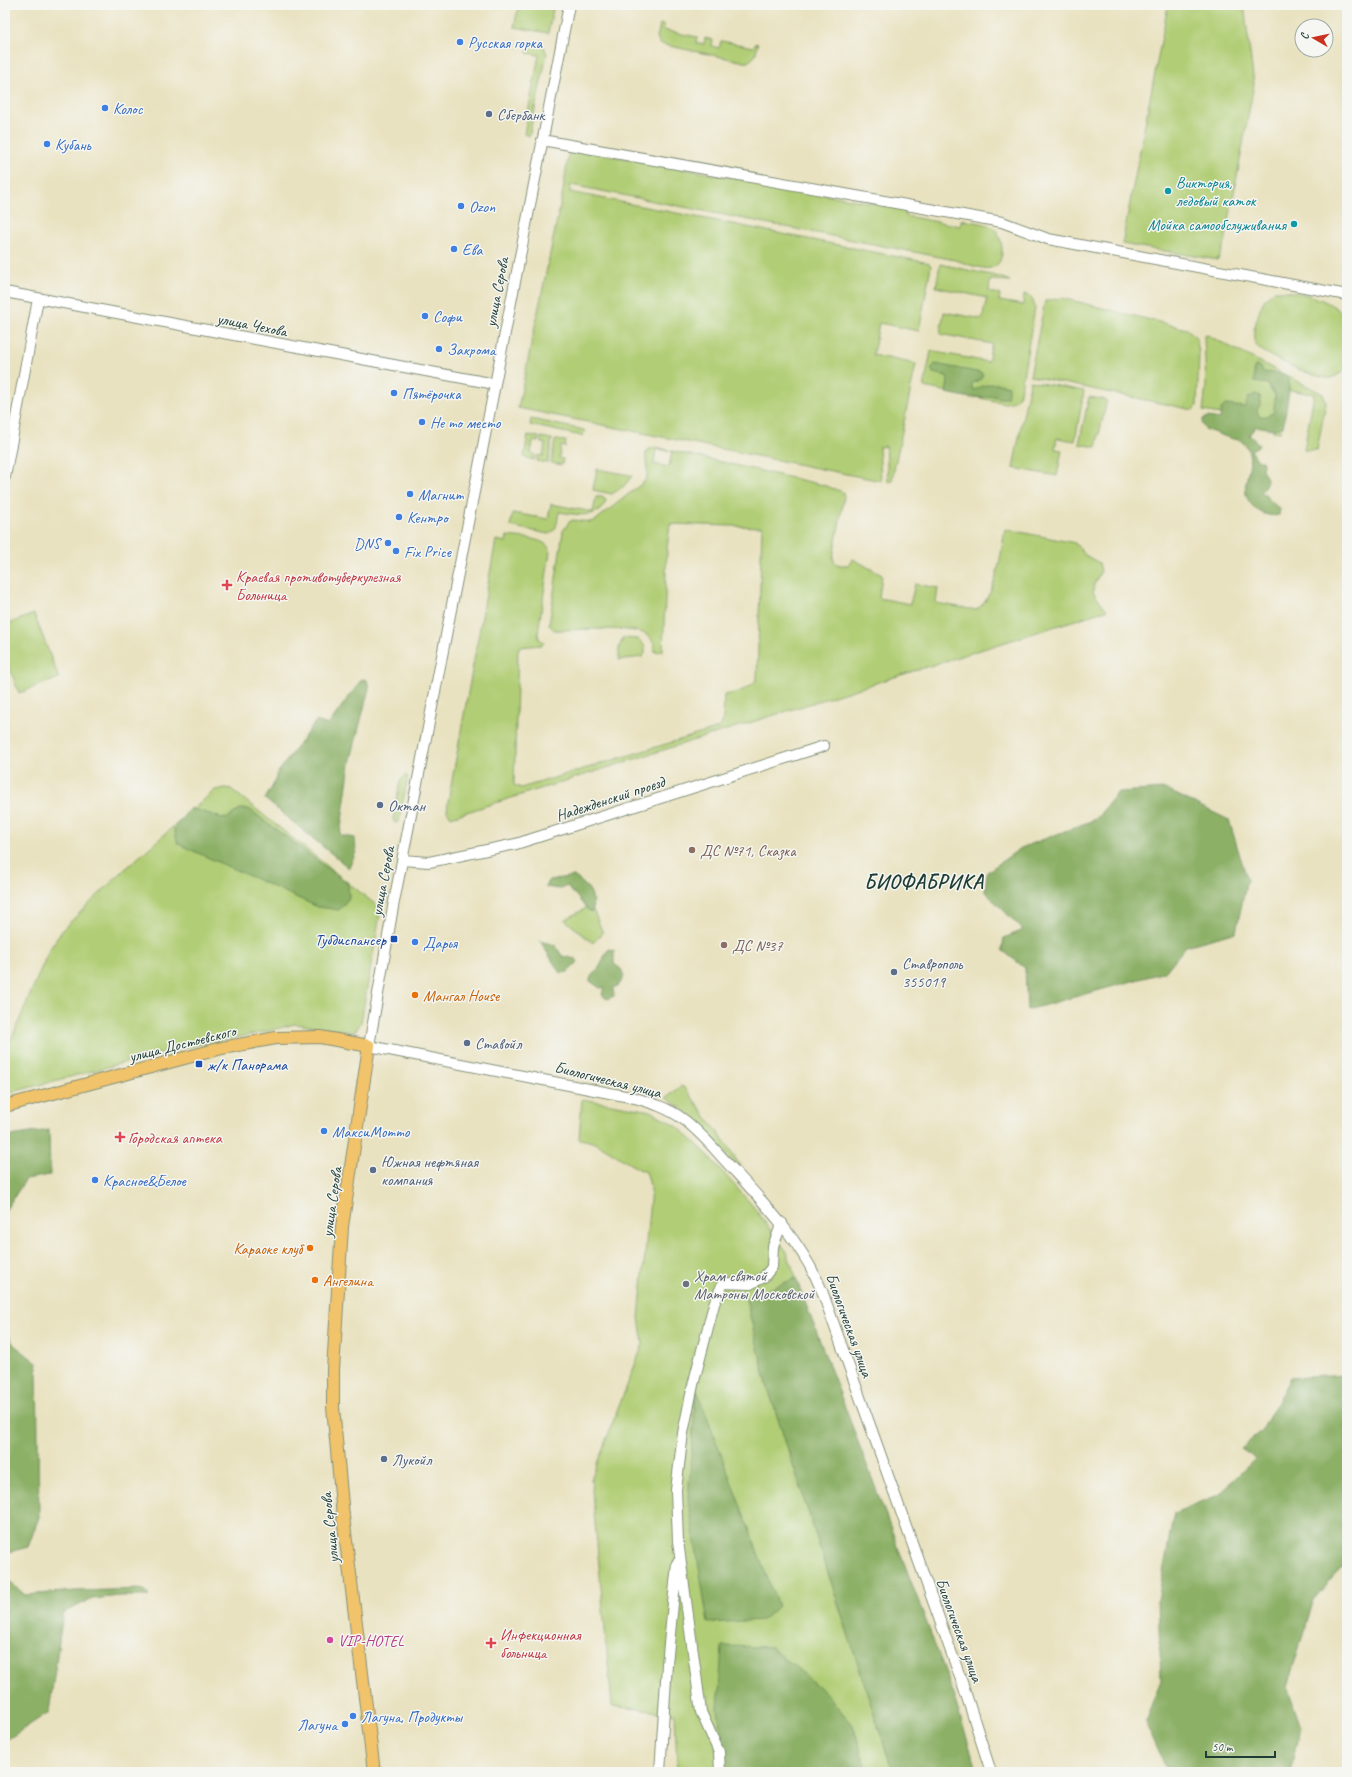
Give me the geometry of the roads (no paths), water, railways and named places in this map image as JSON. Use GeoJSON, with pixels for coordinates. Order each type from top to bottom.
{"type":"FeatureCollection","features":[{"type":"Feature","properties":{"kind":"main road","name":"улица Достоевского"},"geometry":{"type":"LineString","coordinates":[[5,1106],[222,1048],[276,1038],[320,1038],[369,1046]]}},
{"type":"Feature","properties":{"kind":"main road","name":"улица Серова"},"geometry":{"type":"LineString","coordinates":[[369,1046],[342,1227],[333,1370],[333,1407],[343,1516],[374,1772]]}},
{"type":"Feature","properties":{"kind":"street","name":"улица Серова"},"geometry":{"type":"LineString","coordinates":[[369,1046],[402,860],[569,5]]}},
{"type":"Feature","properties":{"kind":"street"},"geometry":{"type":"LineString","coordinates":[[542,140],[1002,222],[1048,239],[1347,295]]}},
{"type":"Feature","properties":{"kind":"street","name":"улица Чехова"},"geometry":{"type":"LineString","coordinates":[[5,292],[495,384]]}},
{"type":"Feature","properties":{"kind":"street"},"geometry":{"type":"LineString","coordinates":[[5,477],[38,299]]}},
{"type":"Feature","properties":{"kind":"street","name":"Надежденский проезд"},"geometry":{"type":"LineString","coordinates":[[402,860],[429,862],[511,845],[824,746]]}},
{"type":"Feature","properties":{"kind":"street","name":"Биологическая улица"},"geometry":{"type":"LineString","coordinates":[[369,1046],[635,1098],[661,1106],[682,1119],[700,1133],[782,1223],[812,1268],[822,1291],[964,1688],[991,1772]]}},
{"type":"Feature","properties":{"kind":"street"},"geometry":{"type":"LineString","coordinates":[[720,1772],[719,1752],[701,1712],[678,1541],[676,1490],[683,1433],[693,1386],[714,1304],[723,1283],[750,1284],[764,1278],[772,1268],[773,1246],[782,1223]]}},
{"type":"Feature","properties":{"kind":"street"},"geometry":{"type":"LineString","coordinates":[[660,1772],[678,1541]]}},
{"type":"Feature","properties":{"kind":"place","name":"Русская горка"},"geometry":{"type":"Point","coordinates":[460,42]}},
{"type":"Feature","properties":{"kind":"place","name":"Колос"},"geometry":{"type":"Point","coordinates":[105,108]}},
{"type":"Feature","properties":{"kind":"place","name":"Сбербанк"},"geometry":{"type":"Point","coordinates":[489,114]}},
{"type":"Feature","properties":{"kind":"place","name":"Кубань"},"geometry":{"type":"Point","coordinates":[47,144]}},
{"type":"Feature","properties":{"kind":"place","name":"Виктория, ледовый каток"},"geometry":{"type":"Point","coordinates":[1168,191]}},
{"type":"Feature","properties":{"kind":"place","name":"Ozon"},"geometry":{"type":"Point","coordinates":[461,206]}},
{"type":"Feature","properties":{"kind":"place","name":"Мойка самообслуживания"},"geometry":{"type":"Point","coordinates":[1294,224]}},
{"type":"Feature","properties":{"kind":"place","name":"Ева"},"geometry":{"type":"Point","coordinates":[454,249]}},
{"type":"Feature","properties":{"kind":"place","name":"Софи"},"geometry":{"type":"Point","coordinates":[425,316]}},
{"type":"Feature","properties":{"kind":"place","name":"Закрома"},"geometry":{"type":"Point","coordinates":[439,349]}},
{"type":"Feature","properties":{"kind":"place","name":"Пятёрочка"},"geometry":{"type":"Point","coordinates":[394,393]}},
{"type":"Feature","properties":{"kind":"place","name":"Не то место"},"geometry":{"type":"Point","coordinates":[422,422]}},
{"type":"Feature","properties":{"kind":"place","name":"Магнит"},"geometry":{"type":"Point","coordinates":[410,494]}},
{"type":"Feature","properties":{"kind":"place","name":"Кентро"},"geometry":{"type":"Point","coordinates":[399,517]}},
{"type":"Feature","properties":{"kind":"place","name":"DNS"},"geometry":{"type":"Point","coordinates":[388,543]}},
{"type":"Feature","properties":{"kind":"place","name":"Fix Price"},"geometry":{"type":"Point","coordinates":[396,551]}},
{"type":"Feature","properties":{"kind":"place","name":"Краевая противотуберкулезная Больница"},"geometry":{"type":"Point","coordinates":[227,585]}},
{"type":"Feature","properties":{"kind":"place","name":"Октан"},"geometry":{"type":"Point","coordinates":[380,805]}},
{"type":"Feature","properties":{"kind":"place","name":"ДС №71, Сказка"},"geometry":{"type":"Point","coordinates":[692,850]}},
{"type":"Feature","properties":{"kind":"place","name":"Тубдиспансер"},"geometry":{"type":"Point","coordinates":[394,939]}},
{"type":"Feature","properties":{"kind":"place","name":"Дарья"},"geometry":{"type":"Point","coordinates":[415,942]}},
{"type":"Feature","properties":{"kind":"place","name":"ДС №37"},"geometry":{"type":"Point","coordinates":[724,945]}},
{"type":"Feature","properties":{"kind":"place","name":"Ставрополь 355019"},"geometry":{"type":"Point","coordinates":[894,972]}},
{"type":"Feature","properties":{"kind":"place","name":"Мангал House"},"geometry":{"type":"Point","coordinates":[415,995]}},
{"type":"Feature","properties":{"kind":"place","name":"Ставойл"},"geometry":{"type":"Point","coordinates":[467,1043]}},
{"type":"Feature","properties":{"kind":"place","name":"ж/к Панорама"},"geometry":{"type":"Point","coordinates":[199,1064]}},
{"type":"Feature","properties":{"kind":"place","name":"МаксиМотто"},"geometry":{"type":"Point","coordinates":[324,1131]}},
{"type":"Feature","properties":{"kind":"place","name":"Городская аптека"},"geometry":{"type":"Point","coordinates":[120,1137]}},
{"type":"Feature","properties":{"kind":"place","name":"Южная нефтяная компания"},"geometry":{"type":"Point","coordinates":[373,1170]}},
{"type":"Feature","properties":{"kind":"place","name":"Красное&Белое"},"geometry":{"type":"Point","coordinates":[95,1180]}},
{"type":"Feature","properties":{"kind":"place","name":"Караоке клуб"},"geometry":{"type":"Point","coordinates":[310,1248]}},
{"type":"Feature","properties":{"kind":"place","name":"Ангелина"},"geometry":{"type":"Point","coordinates":[315,1280]}},
{"type":"Feature","properties":{"kind":"place","name":"Храм святой Матроны Московской"},"geometry":{"type":"Point","coordinates":[686,1284]}},
{"type":"Feature","properties":{"kind":"place","name":"Лукойл"},"geometry":{"type":"Point","coordinates":[384,1459]}},
{"type":"Feature","properties":{"kind":"place","name":"VIP-HOTEL"},"geometry":{"type":"Point","coordinates":[330,1640]}},
{"type":"Feature","properties":{"kind":"place","name":"Инфекционная больница"},"geometry":{"type":"Point","coordinates":[491,1643]}},
{"type":"Feature","properties":{"kind":"place","name":"Лагуна, Продукты"},"geometry":{"type":"Point","coordinates":[353,1716]}},
{"type":"Feature","properties":{"kind":"place","name":"Лагуна"},"geometry":{"type":"Point","coordinates":[345,1724]}},
{"type":"Feature","properties":{"kind":"district","name":"БИОФАБРИКА"},"geometry":{"type":"Point","coordinates":[924,881]}}]}
